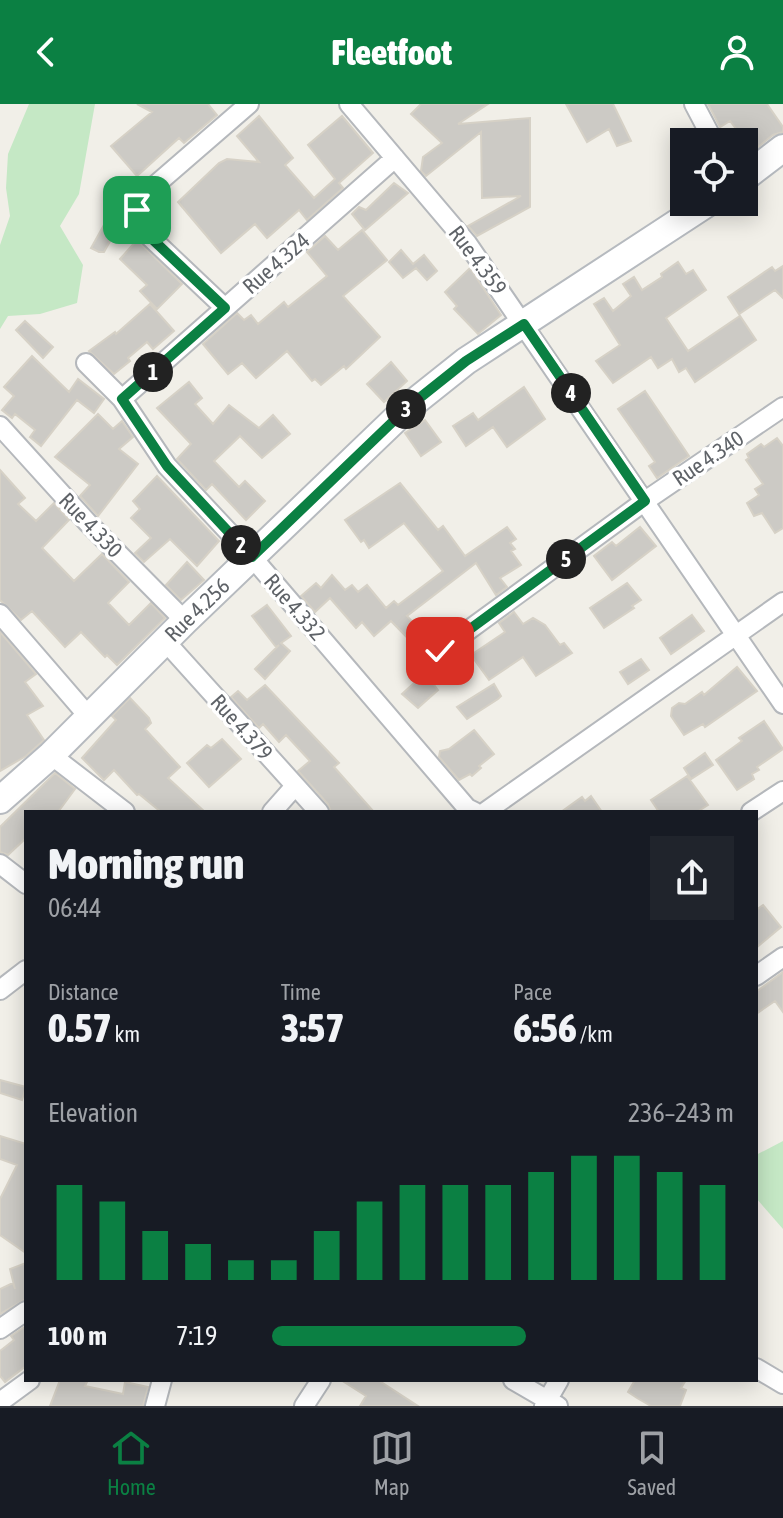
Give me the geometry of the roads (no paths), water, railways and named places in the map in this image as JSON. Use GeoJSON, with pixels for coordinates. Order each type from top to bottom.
{"type":"FeatureCollection","features":[{"type":"Feature","properties":{"kind":"street"},"geometry":{"type":"LineString","coordinates":[[225,308],[141,227],[137,210],[152,188],[249,104]]}},
{"type":"Feature","properties":{"kind":"street","name":"Rue 4.359"},"geometry":{"type":"LineString","coordinates":[[349,104],[467,243],[783,704]]}},
{"type":"Feature","properties":{"kind":"street"},"geometry":{"type":"LineString","coordinates":[[694,104],[707,128]]}},
{"type":"Feature","properties":{"kind":"street"},"geometry":{"type":"LineString","coordinates":[[758,167],[783,148]]}},
{"type":"Feature","properties":{"kind":"street","name":"Rue 4.324"},"geometry":{"type":"LineString","coordinates":[[122,399],[395,158]]}},
{"type":"Feature","properties":{"kind":"street","name":"Rue 4.256"},"geometry":{"type":"LineString","coordinates":[[0,800],[51,755],[185,621],[407,408],[466,361],[688,216]]}},
{"type":"Feature","properties":{"kind":"street","name":"Rue 4.332"},"geometry":{"type":"LineString","coordinates":[[86,363],[122,399],[167,466],[252,557],[471,810]]}},
{"type":"Feature","properties":{"kind":"street","name":"Rue 4.340"},"geometry":{"type":"LineString","coordinates":[[440,651],[645,501],[783,407]]}},
{"type":"Feature","properties":{"kind":"street","name":"Rue 4.330"},"geometry":{"type":"LineString","coordinates":[[0,426],[88,523],[185,621]]}},
{"type":"Feature","properties":{"kind":"street"},"geometry":{"type":"LineString","coordinates":[[488,810],[783,602]]}},
{"type":"Feature","properties":{"kind":"street"},"geometry":{"type":"LineString","coordinates":[[0,614],[89,717]]}},
{"type":"Feature","properties":{"kind":"street","name":"Rue 4.379"},"geometry":{"type":"LineString","coordinates":[[165,641],[317,810]]}},
{"type":"Feature","properties":{"kind":"street"},"geometry":{"type":"LineString","coordinates":[[51,755],[122,810]]}},
{"type":"Feature","properties":{"kind":"street"},"geometry":{"type":"LineString","coordinates":[[274,810],[295,786]]}},
{"type":"Feature","properties":{"kind":"street"},"geometry":{"type":"LineString","coordinates":[[754,810],[783,791]]}},
{"type":"Feature","properties":{"kind":"street"},"geometry":{"type":"LineString","coordinates":[[0,864],[24,882]]}},
{"type":"Feature","properties":{"kind":"street"},"geometry":{"type":"LineString","coordinates":[[758,975],[783,957]]}},
{"type":"Feature","properties":{"kind":"street"},"geometry":{"type":"LineString","coordinates":[[0,990],[24,972]]}},
{"type":"Feature","properties":{"kind":"street"},"geometry":{"type":"LineString","coordinates":[[0,1329],[24,1312]]}},
{"type":"Feature","properties":{"kind":"street"},"geometry":{"type":"LineString","coordinates":[[758,1369],[783,1384]]}},
{"type":"Feature","properties":{"kind":"street"},"geometry":{"type":"LineString","coordinates":[[0,1402],[27,1382]]}},
{"type":"Feature","properties":{"kind":"street"},"geometry":{"type":"LineString","coordinates":[[155,1406],[161,1382]]}},
{"type":"Feature","properties":{"kind":"street"},"geometry":{"type":"LineString","coordinates":[[304,1406],[320,1382]]}},
{"type":"Feature","properties":{"kind":"street"},"geometry":{"type":"LineString","coordinates":[[516,1382],[550,1404],[558,1382]]}}]}
